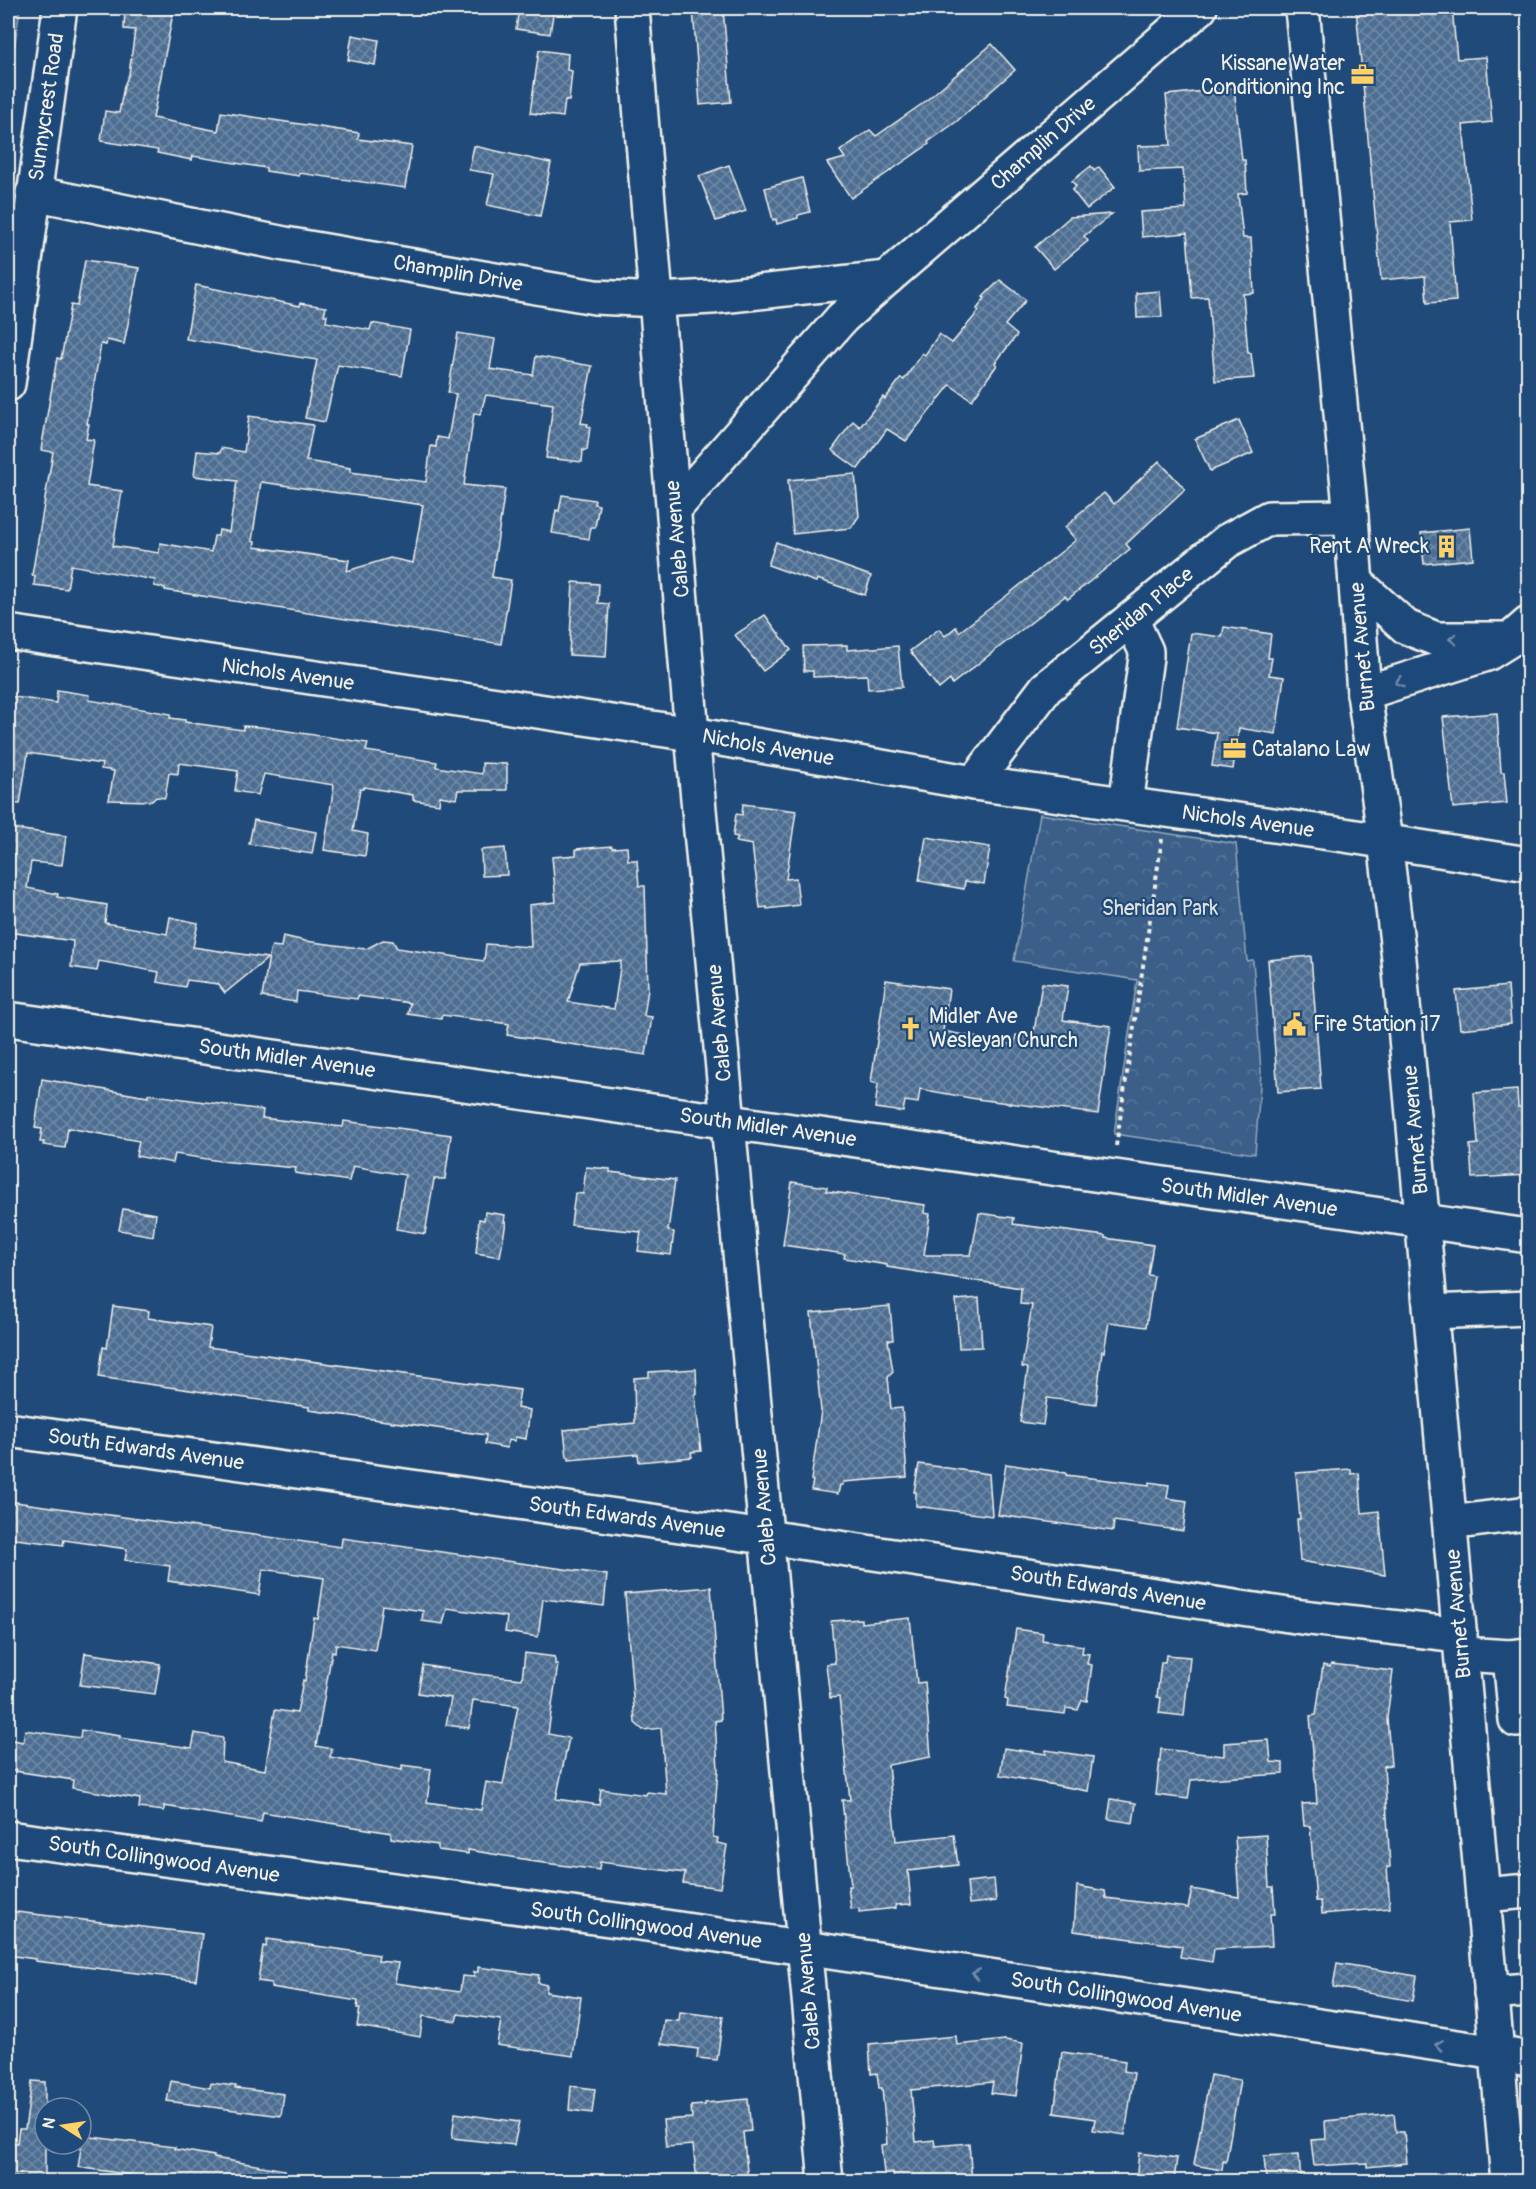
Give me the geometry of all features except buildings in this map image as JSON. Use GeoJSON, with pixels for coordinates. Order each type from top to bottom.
{"type":"FeatureCollection","features":[{"type":"Feature","properties":{"kind":"main road","name":"Sunnycrest Road"},"geometry":{"type":"LineString","coordinates":[[8,384],[16,254],[33,192],[60,8]]}},
{"type":"Feature","properties":{"kind":"main road","name":"Caleb Avenue"},"geometry":{"type":"LineString","coordinates":[[632,8],[692,734],[826,2181]]}},
{"type":"Feature","properties":{"kind":"main road","name":"Champlin Drive"},"geometry":{"type":"LineString","coordinates":[[674,509],[842,318],[1200,8]]}},
{"type":"Feature","properties":{"kind":"main road","name":"Burnet Avenue"},"geometry":{"type":"LineString","coordinates":[[1302,8],[1351,517],[1364,693],[1400,971],[1508,2181]]}},
{"type":"Feature","properties":{"kind":"main road","name":"Champlin Drive"},"geometry":{"type":"LineString","coordinates":[[33,192],[285,244],[595,297],[657,300],[712,297],[887,278]]}},
{"type":"Feature","properties":{"kind":"main road","name":"Sheridan Place"},"geometry":{"type":"LineString","coordinates":[[975,783],[1046,688],[1227,541],[1269,518],[1351,517]]}},
{"type":"Feature","properties":{"kind":"main road"},"geometry":{"type":"LineString","coordinates":[[1356,582],[1406,627],[1436,639],[1520,632]]}},
{"type":"Feature","properties":{"kind":"main road"},"geometry":{"type":"LineString","coordinates":[[1126,804],[1146,657],[1146,651],[1131,619]]}},
{"type":"Feature","properties":{"kind":"main road","name":"Nichols Avenue"},"geometry":{"type":"LineString","coordinates":[[8,632],[692,734],[975,783],[1528,864]]}},
{"type":"Feature","properties":{"kind":"main road"},"geometry":{"type":"LineString","coordinates":[[1364,693],[1487,654],[1520,632]]}},
{"type":"Feature","properties":{"kind":"main road","name":"South Midler Avenue"},"geometry":{"type":"LineString","coordinates":[[8,1018],[1528,1236]]}},
{"type":"Feature","properties":{"kind":"main road"},"geometry":{"type":"LineString","coordinates":[[1431,1312],[1528,1308]]}},
{"type":"Feature","properties":{"kind":"main road","name":"South Edwards Avenue"},"geometry":{"type":"LineString","coordinates":[[8,1430],[766,1537],[1302,1617],[1519,1656]]}},
{"type":"Feature","properties":{"kind":"main road"},"geometry":{"type":"LineString","coordinates":[[1450,1522],[1528,1513]]}},
{"type":"Feature","properties":{"kind":"main road"},"geometry":{"type":"LineString","coordinates":[[1519,1656],[1516,1720],[1528,1719]]}},
{"type":"Feature","properties":{"kind":"main road","name":"South Collingwood Avenue"},"geometry":{"type":"LineString","coordinates":[[8,1838],[622,1921],[1528,2059]]}},
{"type":"Feature","properties":{"kind":"main road"},"geometry":{"type":"LineString","coordinates":[[1483,1895],[1528,1891]]}},
{"type":"Feature","properties":{"kind":"main road"},"geometry":{"type":"LineString","coordinates":[[1491,1993],[1528,1990]]}},
{"type":"Feature","properties":{"kind":"path"},"geometry":{"type":"LineString","coordinates":[[1111,1177],[1167,810]]}},
{"type":"Feature","properties":{"kind":"green space"},"geometry":{"type":"Polygon","coordinates":[[[8,8],[20,8],[8,92],[8,8]]]}},
{"type":"Feature","properties":{"kind":"green space","name":"Sheridan Park"},"geometry":{"type":"Polygon","coordinates":[[[1040,814],[1236,844],[1247,961],[1253,960],[1261,1072],[1255,1154],[1114,1134],[1137,980],[1014,961],[1040,814]]]}},
{"type":"Feature","properties":{"kind":"place","name":"Kissane Water Conditioning Inc"},"geometry":{"type":"Point","coordinates":[1363,75]}},
{"type":"Feature","properties":{"kind":"place","name":"Rent A Wreck"},"geometry":{"type":"Point","coordinates":[1447,546]}},
{"type":"Feature","properties":{"kind":"place","name":"Catalano Law"},"geometry":{"type":"Point","coordinates":[1234,749]}},
{"type":"Feature","properties":{"kind":"place","name":"Fire Station 17"},"geometry":{"type":"Point","coordinates":[1295,1024]}},
{"type":"Feature","properties":{"kind":"place","name":"Midler Ave Wesleyan Church"},"geometry":{"type":"Point","coordinates":[911,1028]}}]}
